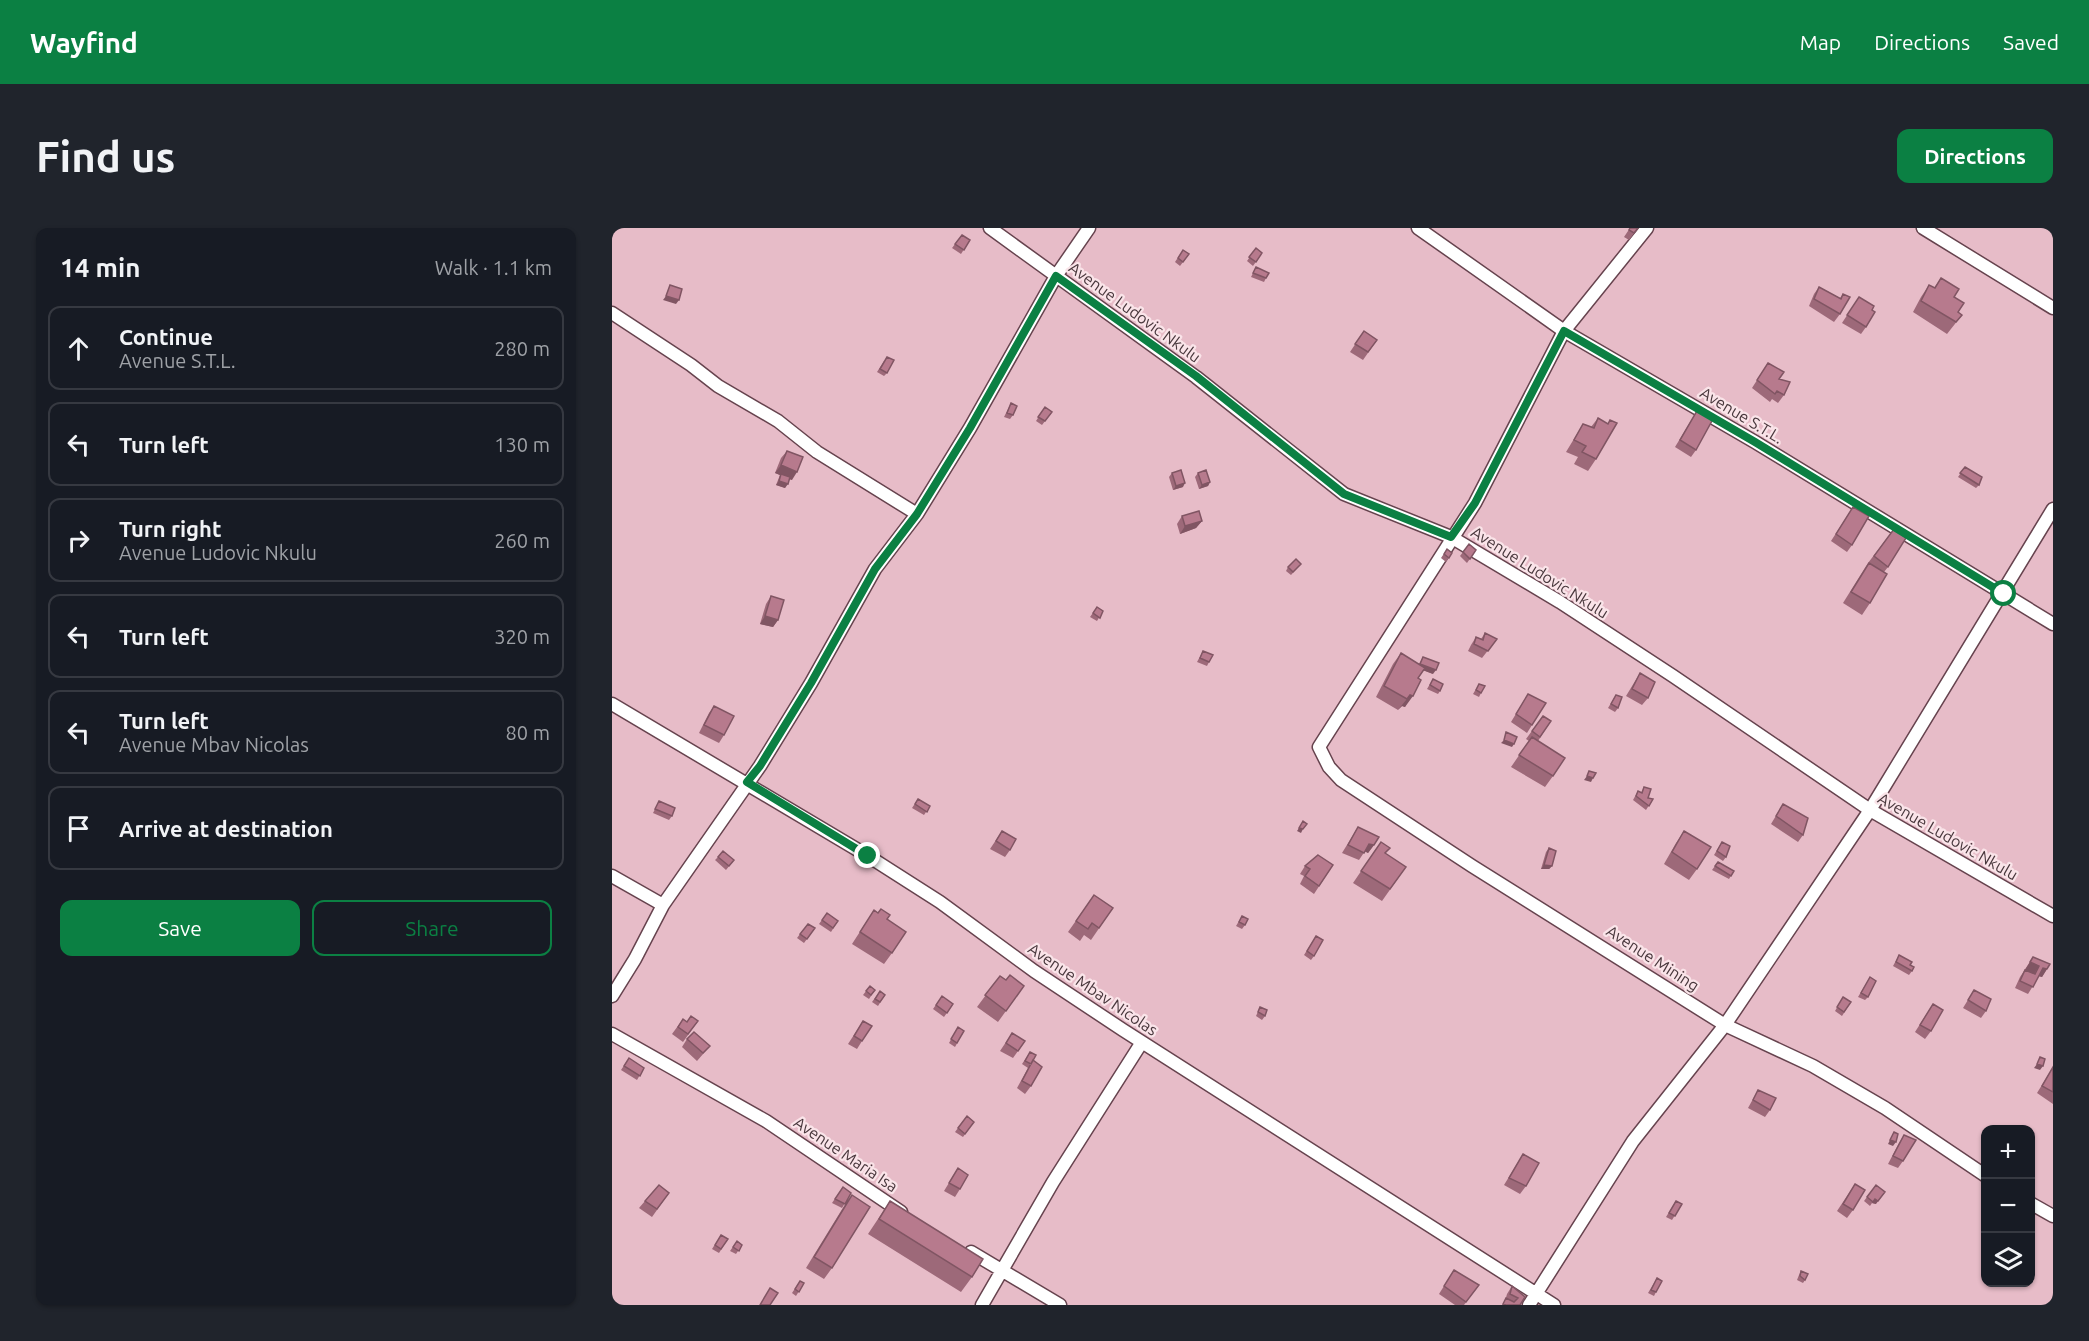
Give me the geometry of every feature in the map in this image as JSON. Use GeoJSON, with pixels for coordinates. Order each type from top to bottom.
{"type":"FeatureCollection","features":[{"type":"Feature","properties":{"kind":"street","name":"Avenue Ludovic Nkulu"},"geometry":{"type":"LineString","coordinates":[[990,228],[1196,376],[1344,494],[1451,537],[1654,664],[1870,810],[2053,916]]}},
{"type":"Feature","properties":{"kind":"street"},"geometry":{"type":"LineString","coordinates":[[612,996],[635,959],[663,905],[760,766],[811,683],[875,569],[917,514],[1023,339],[1056,276],[1089,228]]}},
{"type":"Feature","properties":{"kind":"street","name":"Avenue S.T.L."},"geometry":{"type":"LineString","coordinates":[[1418,228],[1564,331],[1755,442],[2053,624]]}},
{"type":"Feature","properties":{"kind":"street"},"geometry":{"type":"LineString","coordinates":[[1451,537],[1475,503],[1564,331],[1647,228]]}},
{"type":"Feature","properties":{"kind":"street"},"geometry":{"type":"LineString","coordinates":[[1923,228],[2053,308]]}},
{"type":"Feature","properties":{"kind":"street"},"geometry":{"type":"LineString","coordinates":[[612,313],[691,365],[718,386],[778,421],[817,452],[917,514]]}},
{"type":"Feature","properties":{"kind":"street"},"geometry":{"type":"LineString","coordinates":[[1529,1305],[1633,1141],[1725,1025],[1870,810],[2004,594],[2053,509]]}},
{"type":"Feature","properties":{"kind":"street","name":"Avenue Mining"},"geometry":{"type":"LineString","coordinates":[[1451,537],[1319,747],[1329,767],[1341,780],[1472,866],[1725,1025],[1813,1066],[1885,1108],[1981,1173]]}},
{"type":"Feature","properties":{"kind":"street","name":"Avenue Mbav Nicolas"},"geometry":{"type":"LineString","coordinates":[[612,704],[635,720],[747,782],[940,902],[1034,971],[1142,1042],[1554,1305]]}},
{"type":"Feature","properties":{"kind":"street"},"geometry":{"type":"LineString","coordinates":[[612,876],[663,905]]}},
{"type":"Feature","properties":{"kind":"street","name":"Avenue Maria Isa"},"geometry":{"type":"LineString","coordinates":[[612,1034],[766,1121],[912,1218]]}},
{"type":"Feature","properties":{"kind":"street"},"geometry":{"type":"LineString","coordinates":[[982,1305],[1053,1182],[1142,1042]]}},
{"type":"Feature","properties":{"kind":"street"},"geometry":{"type":"LineString","coordinates":[[2035,1205],[2053,1216]]}},
{"type":"Feature","properties":{"kind":"street"},"geometry":{"type":"LineString","coordinates":[[963,1248],[1060,1305]]}},
{"type":"Feature","properties":{"kind":"building"},"geometry":{"type":"Polygon","coordinates":[[[1638,228],[1634,233],[1629,230],[1638,228]]]}},
{"type":"Feature","properties":{"kind":"building"},"geometry":{"type":"Polygon","coordinates":[[[962,235],[970,240],[964,250],[955,244],[962,235]]]}},
{"type":"Feature","properties":{"kind":"building"},"geometry":{"type":"Polygon","coordinates":[[[1256,248],[1262,253],[1256,262],[1249,257],[1256,248]]]}},
{"type":"Feature","properties":{"kind":"building"},"geometry":{"type":"Polygon","coordinates":[[[1183,250],[1189,254],[1183,262],[1178,258],[1183,250]]]}},
{"type":"Feature","properties":{"kind":"building"},"geometry":{"type":"Polygon","coordinates":[[[1256,267],[1269,273],[1266,278],[1253,273],[1256,267]]]}},
{"type":"Feature","properties":{"kind":"building"},"geometry":{"type":"Polygon","coordinates":[[[1941,278],[1959,289],[1954,297],[1964,303],[1958,312],[1962,315],[1956,322],[1921,301],[1929,285],[1935,288],[1941,278]]]}},
{"type":"Feature","properties":{"kind":"building"},"geometry":{"type":"Polygon","coordinates":[[[670,285],[682,289],[679,300],[666,296],[670,285]]]}},
{"type":"Feature","properties":{"kind":"building"},"geometry":{"type":"Polygon","coordinates":[[[1819,287],[1841,299],[1843,294],[1850,297],[1840,314],[1814,299],[1819,287]]]}},
{"type":"Feature","properties":{"kind":"building"},"geometry":{"type":"Polygon","coordinates":[[[1859,297],[1874,306],[1872,310],[1875,312],[1866,327],[1847,315],[1859,297]]]}},
{"type":"Feature","properties":{"kind":"building"},"geometry":{"type":"Polygon","coordinates":[[[1364,331],[1377,340],[1368,352],[1355,344],[1364,331]]]}},
{"type":"Feature","properties":{"kind":"building"},"geometry":{"type":"Polygon","coordinates":[[[887,357],[894,360],[887,373],[880,369],[887,357]]]}},
{"type":"Feature","properties":{"kind":"building"},"geometry":{"type":"Polygon","coordinates":[[[1768,363],[1784,372],[1779,379],[1790,382],[1784,395],[1777,391],[1775,394],[1757,380],[1768,363]]]}},
{"type":"Feature","properties":{"kind":"building"},"geometry":{"type":"Polygon","coordinates":[[[1011,403],[1017,406],[1013,415],[1007,413],[1011,403]]]}},
{"type":"Feature","properties":{"kind":"building"},"geometry":{"type":"Polygon","coordinates":[[[1045,407],[1052,412],[1045,421],[1038,417],[1045,407]]]}},
{"type":"Feature","properties":{"kind":"building"},"geometry":{"type":"Polygon","coordinates":[[[1698,409],[1713,419],[1696,450],[1680,440],[1698,409]]]}},
{"type":"Feature","properties":{"kind":"building"},"geometry":{"type":"Polygon","coordinates":[[[1598,418],[1608,424],[1610,420],[1617,423],[1596,459],[1582,452],[1586,446],[1574,440],[1583,424],[1594,428],[1598,418]]]}},
{"type":"Feature","properties":{"kind":"building"},"geometry":{"type":"Polygon","coordinates":[[[787,451],[803,457],[797,472],[781,465],[787,451]]]}},
{"type":"Feature","properties":{"kind":"building"},"geometry":{"type":"Polygon","coordinates":[[[1965,467],[1982,477],[1979,485],[1960,473],[1965,467]]]}},
{"type":"Feature","properties":{"kind":"building"},"geometry":{"type":"Polygon","coordinates":[[[1181,470],[1185,483],[1176,486],[1172,473],[1181,470]]]}},
{"type":"Feature","properties":{"kind":"building"},"geometry":{"type":"Polygon","coordinates":[[[1206,470],[1210,482],[1202,485],[1198,473],[1206,470]]]}},
{"type":"Feature","properties":{"kind":"building"},"geometry":{"type":"Polygon","coordinates":[[[781,474],[790,477],[788,484],[779,481],[781,474]]]}},
{"type":"Feature","properties":{"kind":"building"},"geometry":{"type":"Polygon","coordinates":[[[1853,507],[1869,516],[1852,545],[1836,534],[1853,507]]]}},
{"type":"Feature","properties":{"kind":"building"},"geometry":{"type":"Polygon","coordinates":[[[1199,511],[1202,521],[1185,526],[1182,516],[1199,511]]]}},
{"type":"Feature","properties":{"kind":"building"},"geometry":{"type":"Polygon","coordinates":[[[1894,529],[1906,538],[1888,567],[1874,556],[1894,529]]]}},
{"type":"Feature","properties":{"kind":"building"},"geometry":{"type":"Polygon","coordinates":[[[1469,544],[1476,550],[1470,559],[1463,552],[1469,544]]]}},
{"type":"Feature","properties":{"kind":"building"},"geometry":{"type":"Polygon","coordinates":[[[1447,549],[1452,553],[1449,558],[1444,554],[1447,549]]]}},
{"type":"Feature","properties":{"kind":"building"},"geometry":{"type":"Polygon","coordinates":[[[1296,559],[1301,564],[1293,572],[1288,567],[1296,559]]]}},
{"type":"Feature","properties":{"kind":"building"},"geometry":{"type":"Polygon","coordinates":[[[1869,563],[1887,574],[1870,603],[1851,592],[1869,563]]]}},
{"type":"Feature","properties":{"kind":"building"},"geometry":{"type":"Polygon","coordinates":[[[771,596],[784,600],[778,620],[765,616],[771,596]]]}},
{"type":"Feature","properties":{"kind":"building"},"geometry":{"type":"Polygon","coordinates":[[[1097,607],[1103,611],[1100,618],[1093,613],[1097,607]]]}},
{"type":"Feature","properties":{"kind":"building"},"geometry":{"type":"Polygon","coordinates":[[[1485,633],[1497,639],[1488,651],[1474,644],[1476,637],[1483,640],[1485,633]]]}},
{"type":"Feature","properties":{"kind":"building"},"geometry":{"type":"Polygon","coordinates":[[[1203,651],[1213,655],[1209,662],[1200,658],[1203,651]]]}},
{"type":"Feature","properties":{"kind":"building"},"geometry":{"type":"Polygon","coordinates":[[[1401,653],[1425,668],[1418,678],[1421,680],[1413,696],[1410,695],[1407,699],[1384,686],[1401,653]]]}},
{"type":"Feature","properties":{"kind":"building"},"geometry":{"type":"Polygon","coordinates":[[[1423,657],[1439,663],[1436,670],[1420,664],[1423,657]]]}},
{"type":"Feature","properties":{"kind":"building"},"geometry":{"type":"Polygon","coordinates":[[[1640,673],[1655,682],[1648,698],[1632,689],[1640,673]]]}},
{"type":"Feature","properties":{"kind":"building"},"geometry":{"type":"Polygon","coordinates":[[[1433,679],[1443,684],[1440,691],[1430,685],[1433,679]]]}},
{"type":"Feature","properties":{"kind":"building"},"geometry":{"type":"Polygon","coordinates":[[[1479,684],[1485,686],[1481,693],[1476,690],[1479,684]]]}},
{"type":"Feature","properties":{"kind":"building"},"geometry":{"type":"Polygon","coordinates":[[[1528,694],[1546,703],[1532,725],[1516,714],[1528,694]]]}},
{"type":"Feature","properties":{"kind":"building"},"geometry":{"type":"Polygon","coordinates":[[[1616,695],[1622,697],[1618,708],[1611,704],[1616,695]]]}},
{"type":"Feature","properties":{"kind":"building"},"geometry":{"type":"Polygon","coordinates":[[[714,706],[734,716],[724,735],[704,725],[714,706]]]}},
{"type":"Feature","properties":{"kind":"building"},"geometry":{"type":"Polygon","coordinates":[[[1543,716],[1551,721],[1540,737],[1532,731],[1543,716]]]}},
{"type":"Feature","properties":{"kind":"building"},"geometry":{"type":"Polygon","coordinates":[[[1506,732],[1517,737],[1514,744],[1504,740],[1506,732]]]}},
{"type":"Feature","properties":{"kind":"building"},"geometry":{"type":"Polygon","coordinates":[[[1532,737],[1565,758],[1553,776],[1519,755],[1532,737]]]}},
{"type":"Feature","properties":{"kind":"building"},"geometry":{"type":"Polygon","coordinates":[[[1589,771],[1596,773],[1593,778],[1587,776],[1589,771]]]}},
{"type":"Feature","properties":{"kind":"building"},"geometry":{"type":"Polygon","coordinates":[[[1644,787],[1651,789],[1648,798],[1653,799],[1649,806],[1636,796],[1638,791],[1642,793],[1644,787]]]}},
{"type":"Feature","properties":{"kind":"building"},"geometry":{"type":"Polygon","coordinates":[[[918,799],[930,806],[927,812],[915,804],[918,799]]]}},
{"type":"Feature","properties":{"kind":"building"},"geometry":{"type":"Polygon","coordinates":[[[659,801],[675,808],[672,816],[655,809],[659,801]]]}},
{"type":"Feature","properties":{"kind":"building"},"geometry":{"type":"Polygon","coordinates":[[[1783,804],[1808,818],[1803,835],[1776,816],[1783,804]]]}},
{"type":"Feature","properties":{"kind":"building"},"geometry":{"type":"Polygon","coordinates":[[[1303,821],[1307,824],[1303,829],[1299,828],[1303,821]]]}},
{"type":"Feature","properties":{"kind":"building"},"geometry":{"type":"Polygon","coordinates":[[[1358,827],[1379,837],[1374,845],[1369,844],[1364,853],[1348,845],[1358,827]]]}},
{"type":"Feature","properties":{"kind":"building"},"geometry":{"type":"Polygon","coordinates":[[[1002,831],[1016,839],[1010,850],[996,841],[1002,831]]]}},
{"type":"Feature","properties":{"kind":"building"},"geometry":{"type":"Polygon","coordinates":[[[1684,831],[1711,847],[1697,869],[1672,852],[1684,831]]]}},
{"type":"Feature","properties":{"kind":"building"},"geometry":{"type":"Polygon","coordinates":[[[1381,842],[1390,848],[1385,853],[1406,867],[1390,889],[1361,871],[1381,842]]]}},
{"type":"Feature","properties":{"kind":"building"},"geometry":{"type":"Polygon","coordinates":[[[1722,842],[1730,846],[1726,857],[1717,851],[1722,842]]]}},
{"type":"Feature","properties":{"kind":"building"},"geometry":{"type":"Polygon","coordinates":[[[1549,848],[1556,851],[1552,866],[1544,865],[1549,848]]]}},
{"type":"Feature","properties":{"kind":"building"},"geometry":{"type":"Polygon","coordinates":[[[723,851],[734,860],[729,866],[718,857],[723,851]]]}},
{"type":"Feature","properties":{"kind":"building"},"geometry":{"type":"Polygon","coordinates":[[[1318,855],[1333,865],[1319,886],[1305,876],[1310,869],[1305,866],[1318,855]]]}},
{"type":"Feature","properties":{"kind":"building"},"geometry":{"type":"Polygon","coordinates":[[[1718,862],[1734,871],[1731,876],[1715,866],[1718,862]]]}},
{"type":"Feature","properties":{"kind":"building"},"geometry":{"type":"Polygon","coordinates":[[[1094,895],[1113,908],[1099,928],[1092,923],[1088,929],[1076,921],[1094,895]]]}},
{"type":"Feature","properties":{"kind":"building"},"geometry":{"type":"Polygon","coordinates":[[[881,909],[890,915],[887,919],[906,932],[892,953],[860,932],[874,910],[878,913],[881,909]]]}},
{"type":"Feature","properties":{"kind":"building"},"geometry":{"type":"Polygon","coordinates":[[[827,913],[838,921],[833,928],[822,920],[827,913]]]}},
{"type":"Feature","properties":{"kind":"building"},"geometry":{"type":"Polygon","coordinates":[[[1242,916],[1248,919],[1245,925],[1239,922],[1242,916]]]}},
{"type":"Feature","properties":{"kind":"building"},"geometry":{"type":"Polygon","coordinates":[[[808,924],[815,928],[807,939],[800,934],[808,924]]]}},
{"type":"Feature","properties":{"kind":"building"},"geometry":{"type":"Polygon","coordinates":[[[1316,936],[1323,940],[1314,956],[1307,951],[1316,936]]]}},
{"type":"Feature","properties":{"kind":"building"},"geometry":{"type":"Polygon","coordinates":[[[1899,955],[1912,962],[1910,965],[1914,967],[1912,971],[1896,962],[1899,955]]]}},
{"type":"Feature","properties":{"kind":"building"},"geometry":{"type":"Polygon","coordinates":[[[2033,957],[2050,964],[2047,969],[2043,968],[2033,987],[2020,981],[2025,970],[2035,974],[2039,966],[2030,962],[2033,957]]]}},
{"type":"Feature","properties":{"kind":"building"},"geometry":{"type":"Polygon","coordinates":[[[1010,975],[1024,986],[1006,1011],[985,995],[1000,976],[1006,980],[1010,975]]]}},
{"type":"Feature","properties":{"kind":"building"},"geometry":{"type":"Polygon","coordinates":[[[1870,977],[1876,981],[1868,997],[1861,993],[1870,977]]]}},
{"type":"Feature","properties":{"kind":"building"},"geometry":{"type":"Polygon","coordinates":[[[870,986],[875,990],[871,995],[866,991],[870,986]]]}},
{"type":"Feature","properties":{"kind":"building"},"geometry":{"type":"Polygon","coordinates":[[[1974,990],[1991,999],[1986,1011],[1968,1000],[1974,990]]]}},
{"type":"Feature","properties":{"kind":"building"},"geometry":{"type":"Polygon","coordinates":[[[880,991],[885,995],[880,1002],[875,999],[880,991]]]}},
{"type":"Feature","properties":{"kind":"building"},"geometry":{"type":"Polygon","coordinates":[[[942,996],[953,1004],[947,1013],[936,1005],[942,996]]]}},
{"type":"Feature","properties":{"kind":"building"},"geometry":{"type":"Polygon","coordinates":[[[1843,997],[1851,1002],[1844,1012],[1837,1007],[1843,997]]]}},
{"type":"Feature","properties":{"kind":"building"},"geometry":{"type":"Polygon","coordinates":[[[1933,1004],[1943,1010],[1931,1031],[1920,1025],[1933,1004]]]}},
{"type":"Feature","properties":{"kind":"building"},"geometry":{"type":"Polygon","coordinates":[[[1260,1007],[1267,1010],[1265,1016],[1258,1012],[1260,1007]]]}},
{"type":"Feature","properties":{"kind":"building"},"geometry":{"type":"Polygon","coordinates":[[[691,1016],[698,1021],[688,1034],[678,1027],[683,1019],[687,1022],[691,1016]]]}},
{"type":"Feature","properties":{"kind":"building"},"geometry":{"type":"Polygon","coordinates":[[[863,1021],[872,1026],[862,1041],[854,1036],[863,1021]]]}},
{"type":"Feature","properties":{"kind":"building"},"geometry":{"type":"Polygon","coordinates":[[[958,1027],[964,1031],[957,1043],[951,1039],[958,1027]]]}},
{"type":"Feature","properties":{"kind":"building"},"geometry":{"type":"Polygon","coordinates":[[[694,1032],[710,1046],[703,1053],[687,1039],[694,1032]]]}},
{"type":"Feature","properties":{"kind":"building"},"geometry":{"type":"Polygon","coordinates":[[[1012,1033],[1025,1041],[1018,1051],[1006,1043],[1012,1033]]]}},
{"type":"Feature","properties":{"kind":"building"},"geometry":{"type":"Polygon","coordinates":[[[1030,1052],[1036,1055],[1031,1064],[1025,1061],[1030,1052]]]}},
{"type":"Feature","properties":{"kind":"building"},"geometry":{"type":"Polygon","coordinates":[[[2040,1057],[2045,1059],[2043,1066],[2037,1064],[2040,1057]]]}},
{"type":"Feature","properties":{"kind":"building"},"geometry":{"type":"Polygon","coordinates":[[[629,1058],[644,1068],[640,1076],[624,1066],[629,1058]]]}},
{"type":"Feature","properties":{"kind":"building"},"geometry":{"type":"Polygon","coordinates":[[[1033,1060],[1042,1067],[1031,1086],[1022,1081],[1033,1060]]]}},
{"type":"Feature","properties":{"kind":"building"},"geometry":{"type":"Polygon","coordinates":[[[2053,1067],[2053,1092],[2042,1086],[2053,1067]]]}},
{"type":"Feature","properties":{"kind":"building"},"geometry":{"type":"Polygon","coordinates":[[[1758,1090],[1776,1098],[1770,1110],[1753,1100],[1758,1090]]]}},
{"type":"Feature","properties":{"kind":"building"},"geometry":{"type":"Polygon","coordinates":[[[967,1116],[974,1122],[965,1134],[958,1128],[967,1116]]]}},
{"type":"Feature","properties":{"kind":"building"},"geometry":{"type":"Polygon","coordinates":[[[1894,1132],[1898,1134],[1896,1142],[1890,1140],[1894,1132]]]}},
{"type":"Feature","properties":{"kind":"building"},"geometry":{"type":"Polygon","coordinates":[[[1904,1135],[1916,1140],[1903,1161],[1893,1156],[1904,1135]]]}},
{"type":"Feature","properties":{"kind":"building"},"geometry":{"type":"Polygon","coordinates":[[[1523,1154],[1539,1163],[1526,1186],[1509,1178],[1523,1154]]]}},
{"type":"Feature","properties":{"kind":"building"},"geometry":{"type":"Polygon","coordinates":[[[958,1168],[968,1175],[960,1189],[949,1183],[958,1168]]]}},
{"type":"Feature","properties":{"kind":"building"},"geometry":{"type":"Polygon","coordinates":[[[1855,1184],[1865,1190],[1853,1210],[1843,1204],[1855,1184]]]}},
{"type":"Feature","properties":{"kind":"building"},"geometry":{"type":"Polygon","coordinates":[[[659,1185],[669,1193],[657,1209],[645,1201],[659,1185]]]}},
{"type":"Feature","properties":{"kind":"building"},"geometry":{"type":"Polygon","coordinates":[[[1876,1185],[1885,1192],[1878,1201],[1875,1199],[1873,1202],[1867,1197],[1876,1185]]]}},
{"type":"Feature","properties":{"kind":"building"},"geometry":{"type":"Polygon","coordinates":[[[843,1187],[851,1193],[845,1204],[835,1199],[843,1187]]]}},
{"type":"Feature","properties":{"kind":"building"},"geometry":{"type":"Polygon","coordinates":[[[852,1195],[870,1207],[832,1268],[814,1257],[852,1195]]]}},
{"type":"Feature","properties":{"kind":"building"},"geometry":{"type":"Polygon","coordinates":[[[890,1201],[983,1259],[972,1277],[879,1219],[890,1201]]]}},
{"type":"Feature","properties":{"kind":"building"},"geometry":{"type":"Polygon","coordinates":[[[1676,1201],[1682,1204],[1675,1216],[1669,1213],[1676,1201]]]}},
{"type":"Feature","properties":{"kind":"building"},"geometry":{"type":"Polygon","coordinates":[[[721,1235],[728,1239],[721,1249],[715,1245],[721,1235]]]}},
{"type":"Feature","properties":{"kind":"building"},"geometry":{"type":"Polygon","coordinates":[[[737,1241],[742,1245],[739,1251],[733,1247],[737,1241]]]}},
{"type":"Feature","properties":{"kind":"building"},"geometry":{"type":"Polygon","coordinates":[[[1454,1270],[1479,1285],[1466,1302],[1444,1286],[1454,1270]]]}},
{"type":"Feature","properties":{"kind":"building"},"geometry":{"type":"Polygon","coordinates":[[[1801,1271],[1808,1274],[1805,1280],[1800,1276],[1801,1271]]]}},
{"type":"Feature","properties":{"kind":"building"},"geometry":{"type":"Polygon","coordinates":[[[1657,1278],[1662,1281],[1656,1292],[1651,1290],[1657,1278]]]}},
{"type":"Feature","properties":{"kind":"building"},"geometry":{"type":"Polygon","coordinates":[[[800,1281],[804,1283],[799,1292],[795,1289],[800,1281]]]}},
{"type":"Feature","properties":{"kind":"building"},"geometry":{"type":"Polygon","coordinates":[[[1512,1286],[1525,1297],[1520,1305],[1503,1304],[1506,1298],[1514,1302],[1518,1298],[1510,1294],[1512,1286]]]}},
{"type":"Feature","properties":{"kind":"building"},"geometry":{"type":"Polygon","coordinates":[[[770,1288],[778,1293],[770,1305],[760,1305],[770,1288]]]}},
{"type":"Feature","properties":{"kind":"route"},"geometry":{"type":"LineString","coordinates":[[868,856],[747,782],[760,766],[811,683],[875,569],[917,514],[970,428],[1023,339],[1056,276],[1196,376],[1344,494],[1451,537],[1475,503],[1564,331],[1755,442],[2004,594]]}}]}
